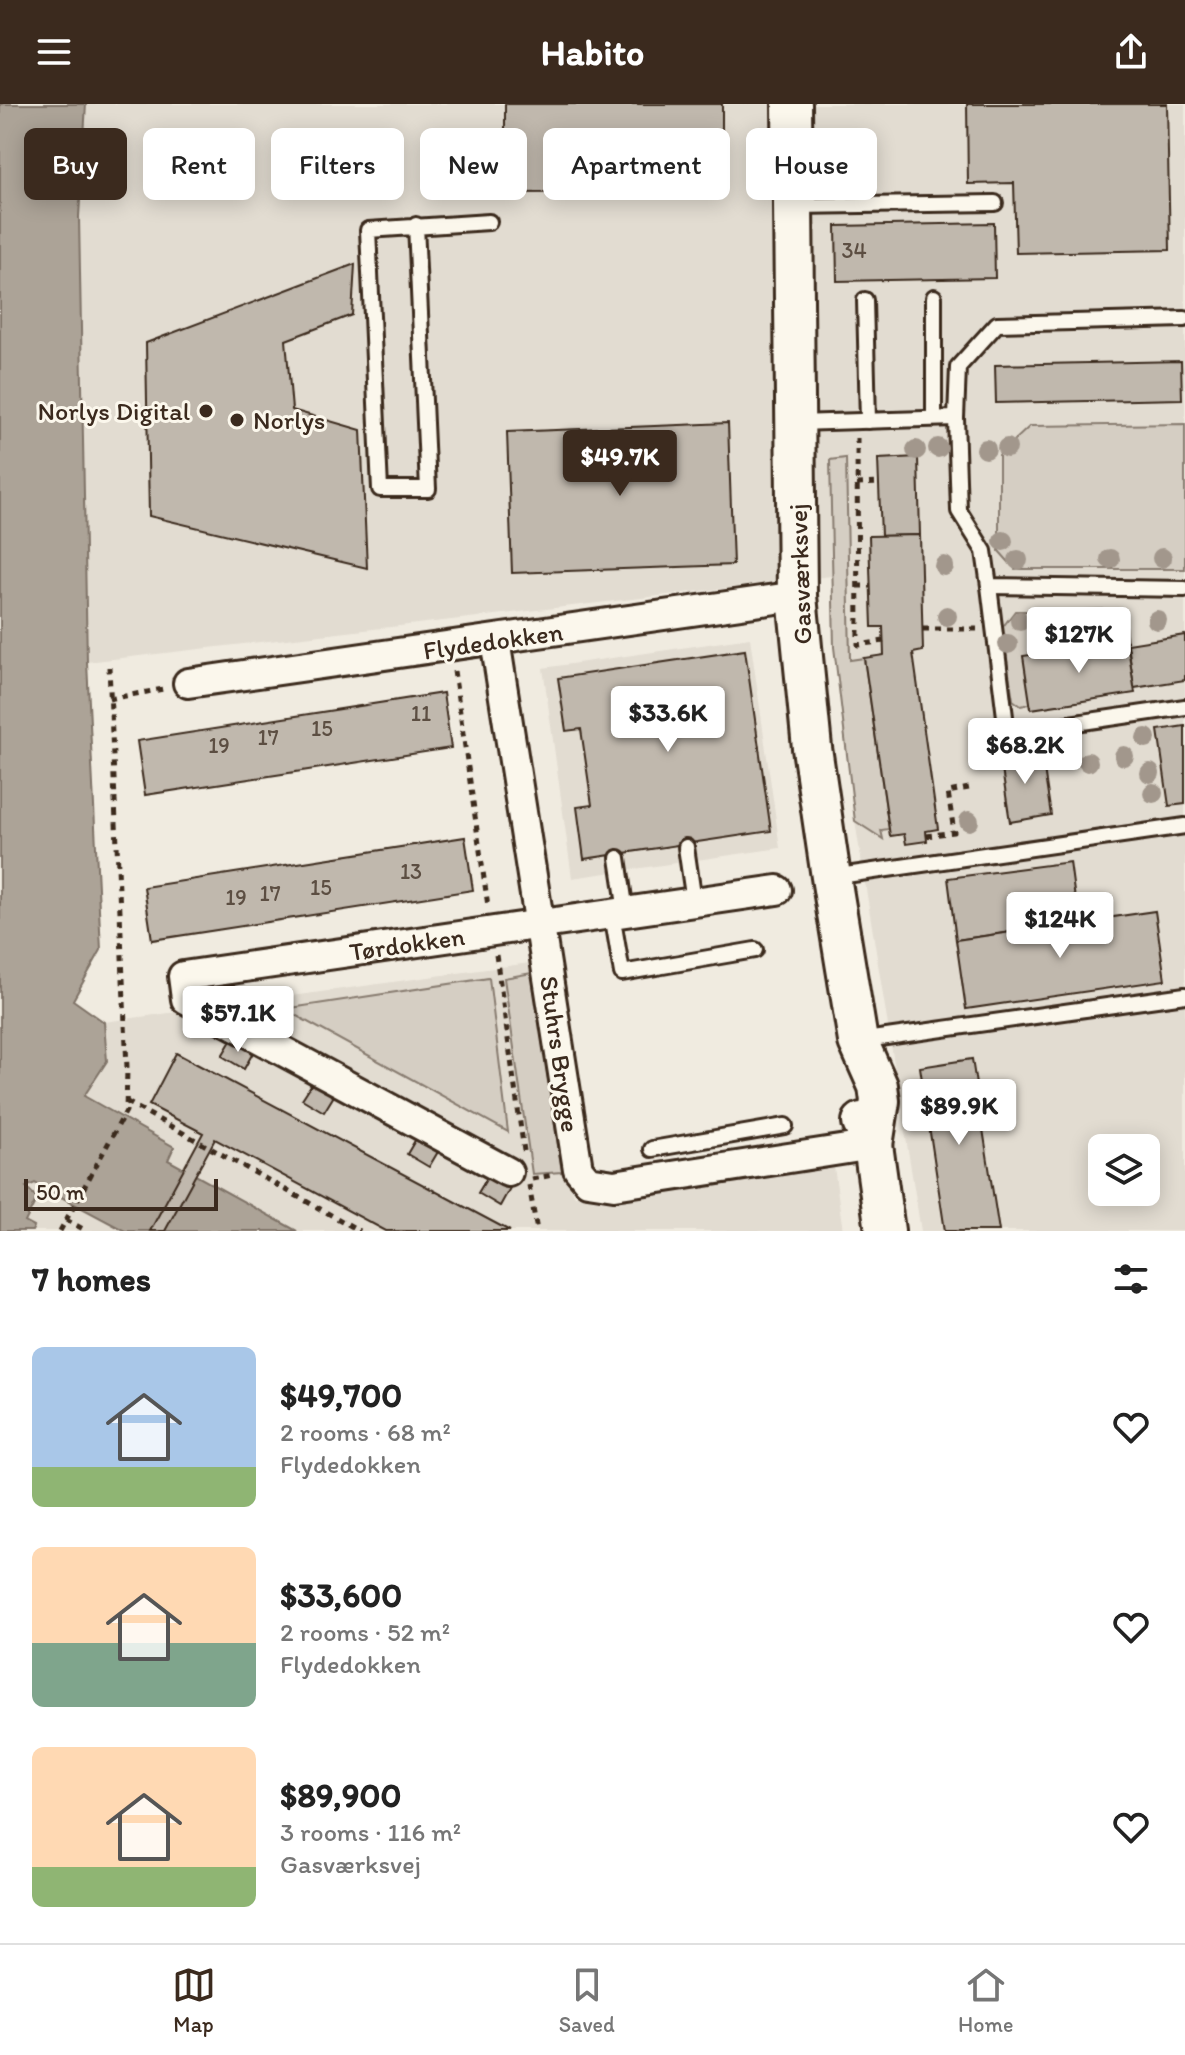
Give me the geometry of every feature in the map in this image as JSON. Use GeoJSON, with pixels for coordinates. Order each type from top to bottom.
{"type":"FeatureCollection","features":[{"type":"Feature","properties":{"kind":"street","name":"Gasværksvej"},"geometry":{"type":"LineString","coordinates":[[792,104],[797,596],[812,748],[858,1041],[855,1105],[873,1145],[885,1231]]}},
{"type":"Feature","properties":{"kind":"street","name":"Flydedokken"},"geometry":{"type":"LineString","coordinates":[[188,683],[797,596]]}},
{"type":"Feature","properties":{"kind":"street","name":"Stuhrs Brygge"},"geometry":{"type":"LineString","coordinates":[[495,640],[578,1169],[588,1181],[614,1185],[873,1145]]}},
{"type":"Feature","properties":{"kind":"street","name":"Tørdokken"},"geometry":{"type":"LineString","coordinates":[[508,1172],[186,999],[183,976],[777,890]]}},
{"type":"Feature","properties":{"kind":"lane"},"geometry":{"type":"LineString","coordinates":[[793,207],[995,203]]}},
{"type":"Feature","properties":{"kind":"lane"},"geometry":{"type":"LineString","coordinates":[[416,225],[428,489],[380,489],[368,230],[416,225],[489,222]]}},
{"type":"Feature","properties":{"kind":"lane"},"geometry":{"type":"LineString","coordinates":[[934,297],[934,418]]}},
{"type":"Feature","properties":{"kind":"lane"},"geometry":{"type":"LineString","coordinates":[[862,421],[865,300]]}},
{"type":"Feature","properties":{"kind":"lane"},"geometry":{"type":"LineString","coordinates":[[1185,319],[997,324],[958,367],[956,418],[959,511],[984,551],[1007,733],[1185,707]]}},
{"type":"Feature","properties":{"kind":"lane"},"geometry":{"type":"LineString","coordinates":[[796,423],[956,418]]}},
{"type":"Feature","properties":{"kind":"lane"},"geometry":{"type":"LineString","coordinates":[[989,586],[1185,589]]}},
{"type":"Feature","properties":{"kind":"lane"},"geometry":{"type":"LineString","coordinates":[[831,877],[1185,826]]}},
{"type":"Feature","properties":{"kind":"lane"},"geometry":{"type":"LineString","coordinates":[[686,847],[694,902]]}},
{"type":"Feature","properties":{"kind":"lane"},"geometry":{"type":"LineString","coordinates":[[618,858],[622,973],[755,950]]}},
{"type":"Feature","properties":{"kind":"lane"},"geometry":{"type":"LineString","coordinates":[[858,1041],[1185,995]]}},
{"type":"Feature","properties":{"kind":"lane"},"geometry":{"type":"LineString","coordinates":[[652,1149],[785,1126]]}},
{"type":"Feature","properties":{"kind":"path"},"geometry":{"type":"LineString","coordinates":[[862,421],[857,484],[858,645],[884,641]]}},
{"type":"Feature","properties":{"kind":"path"},"geometry":{"type":"LineString","coordinates":[[857,484],[879,483]]}},
{"type":"Feature","properties":{"kind":"path"},"geometry":{"type":"LineString","coordinates":[[857,586],[871,586]]}},
{"type":"Feature","properties":{"kind":"path"},"geometry":{"type":"LineString","coordinates":[[923,629],[992,630]]}},
{"type":"Feature","properties":{"kind":"path"},"geometry":{"type":"LineString","coordinates":[[60,1231],[126,1111],[109,667]]}},
{"type":"Feature","properties":{"kind":"path"},"geometry":{"type":"LineString","coordinates":[[109,699],[188,683]]}},
{"type":"Feature","properties":{"kind":"path"},"geometry":{"type":"LineString","coordinates":[[926,836],[954,832],[948,792],[969,788]]}},
{"type":"Feature","properties":{"kind":"path"},"geometry":{"type":"LineString","coordinates":[[126,1101],[360,1231]]}},
{"type":"Feature","properties":{"kind":"path"},"geometry":{"type":"LineString","coordinates":[[508,1172],[514,1181],[578,1169]]}},
{"type":"Feature","properties":{"kind":"path"},"geometry":{"type":"LineString","coordinates":[[66,1220],[87,1231]]}},
{"type":"Feature","properties":{"kind":"shaded area"},"geometry":{"type":"Polygon","coordinates":[[[0,104],[86,104],[85,128],[24,128],[24,200],[80,200],[87,662],[101,950],[73,1000],[104,1022],[107,1061],[84,1096],[174,1147],[168,1160],[297,1231],[125,1231],[35,1183],[26,1187],[37,1198],[25,1222],[34,1227],[32,1231],[0,1231],[0,104]]]}},
{"type":"Feature","properties":{"kind":"shaded area"},"geometry":{"type":"Polygon","coordinates":[[[86,104],[1185,104],[1185,1231],[921,1231],[855,821],[834,647],[832,576],[87,662],[80,200],[127,200],[127,128],[85,128],[86,104]]]}},
{"type":"Feature","properties":{"kind":"shaded area"},"geometry":{"type":"Polygon","coordinates":[[[1185,424],[1185,569],[1015,569],[999,551],[999,455],[1030,426],[1185,424]]]}},
{"type":"Feature","properties":{"kind":"shaded area"},"geometry":{"type":"Polygon","coordinates":[[[846,458],[850,660],[864,658],[889,829],[881,830],[883,839],[855,821],[834,647],[830,460],[846,458]]]}},
{"type":"Feature","properties":{"kind":"shaded area"},"geometry":{"type":"Polygon","coordinates":[[[1123,609],[1127,641],[1047,653],[1045,639],[1087,632],[1084,610],[1123,609]]]}},
{"type":"Feature","properties":{"kind":"shaded area"},"geometry":{"type":"Polygon","coordinates":[[[1015,611],[1030,611],[1035,654],[1030,704],[1021,706],[1013,700],[1002,628],[1015,611]]]}},
{"type":"Feature","properties":{"kind":"shaded area"},"geometry":{"type":"Polygon","coordinates":[[[750,638],[780,848],[572,878],[543,668],[750,638]]]}},
{"type":"Feature","properties":{"kind":"shaded area"},"geometry":{"type":"Polygon","coordinates":[[[530,963],[562,1172],[575,1196],[603,1201],[834,1167],[843,1231],[297,1231],[167,1160],[174,1148],[84,1096],[107,1061],[104,1022],[530,963]]]}},
{"type":"Feature","properties":{"kind":"shaded area"},"geometry":{"type":"Polygon","coordinates":[[[532,973],[562,1172],[532,1174],[504,978],[532,973]]]}},
{"type":"Feature","properties":{"kind":"shaded area"},"geometry":{"type":"Polygon","coordinates":[[[489,978],[508,1132],[284,1009],[489,978]]]}},
{"type":"Feature","properties":{"kind":"shaded area"},"geometry":{"type":"Polygon","coordinates":[[[29,1183],[35,1183],[125,1231],[32,1231],[33,1227],[24,1223],[37,1198],[27,1191],[29,1183]]]}},
{"type":"Feature","properties":{"kind":"building"},"geometry":{"type":"Polygon","coordinates":[[[505,104],[722,104],[722,128],[543,128],[543,193],[527,193],[527,128],[505,128],[505,104]]]}},
{"type":"Feature","properties":{"kind":"building"},"geometry":{"type":"Polygon","coordinates":[[[967,104],[1167,104],[1170,250],[1016,253],[1014,183],[968,184],[967,104]]]}},
{"type":"Feature","properties":{"kind":"building"},"geometry":{"type":"Polygon","coordinates":[[[994,223],[995,278],[837,281],[836,226],[994,223]]]}},
{"type":"Feature","properties":{"kind":"building","name":"Norlys"},"geometry":{"type":"Polygon","coordinates":[[[355,264],[352,315],[286,340],[292,410],[361,430],[367,568],[149,516],[146,343],[355,264]]]}},
{"type":"Feature","properties":{"kind":"building"},"geometry":{"type":"Polygon","coordinates":[[[1181,361],[1182,399],[996,403],[995,365],[1181,361]]]}},
{"type":"Feature","properties":{"kind":"building"},"geometry":{"type":"Polygon","coordinates":[[[728,423],[733,565],[512,573],[507,432],[728,423]]]}},
{"type":"Feature","properties":{"kind":"building"},"geometry":{"type":"Polygon","coordinates":[[[918,457],[920,535],[881,536],[878,459],[918,457]]]}},
{"type":"Feature","properties":{"kind":"building"},"geometry":{"type":"Polygon","coordinates":[[[920,535],[923,651],[913,653],[938,829],[926,831],[927,841],[906,844],[904,834],[890,836],[864,658],[884,655],[883,627],[872,627],[869,536],[920,535]]]}},
{"type":"Feature","properties":{"kind":"building"},"geometry":{"type":"Polygon","coordinates":[[[1185,635],[1185,680],[1134,688],[1128,644],[1185,635]]]}},
{"type":"Feature","properties":{"kind":"building"},"geometry":{"type":"Polygon","coordinates":[[[1127,641],[1135,693],[1031,709],[1023,656],[1127,641]]]}},
{"type":"Feature","properties":{"kind":"building"},"geometry":{"type":"Polygon","coordinates":[[[745,650],[771,831],[584,859],[577,807],[592,805],[581,729],[566,731],[558,678],[745,650]]]}},
{"type":"Feature","properties":{"kind":"building"},"geometry":{"type":"Polygon","coordinates":[[[443,693],[451,748],[145,795],[137,741],[443,693]]]}},
{"type":"Feature","properties":{"kind":"building"},"geometry":{"type":"Polygon","coordinates":[[[1185,726],[1185,804],[1169,806],[1158,730],[1185,726]]]}},
{"type":"Feature","properties":{"kind":"building"},"geometry":{"type":"Polygon","coordinates":[[[1041,750],[1051,815],[1010,822],[1000,756],[1041,750]]]}},
{"type":"Feature","properties":{"kind":"building"},"geometry":{"type":"Polygon","coordinates":[[[465,837],[473,890],[152,940],[144,887],[465,837]]]}},
{"type":"Feature","properties":{"kind":"building"},"geometry":{"type":"Polygon","coordinates":[[[1070,862],[1078,922],[956,940],[948,878],[1070,862]]]}},
{"type":"Feature","properties":{"kind":"building"},"geometry":{"type":"Polygon","coordinates":[[[1155,911],[1165,980],[966,1009],[956,940],[1155,911]]]}},
{"type":"Feature","properties":{"kind":"building"},"geometry":{"type":"Polygon","coordinates":[[[232,1039],[254,1051],[244,1069],[222,1056],[232,1039]]]}},
{"type":"Feature","properties":{"kind":"building"},"geometry":{"type":"Polygon","coordinates":[[[176,1053],[510,1231],[386,1231],[215,1139],[165,1231],[150,1231],[203,1133],[149,1105],[176,1053]]]}},
{"type":"Feature","properties":{"kind":"building"},"geometry":{"type":"Polygon","coordinates":[[[972,1059],[999,1231],[945,1231],[920,1067],[972,1059]]]}},
{"type":"Feature","properties":{"kind":"building"},"geometry":{"type":"Polygon","coordinates":[[[313,1082],[335,1094],[324,1112],[302,1099],[313,1082]]]}},
{"type":"Feature","properties":{"kind":"building"},"geometry":{"type":"Polygon","coordinates":[[[417,1137],[439,1150],[429,1167],[407,1154],[417,1137]]]}},
{"type":"Feature","properties":{"kind":"building"},"geometry":{"type":"Polygon","coordinates":[[[488,1176],[510,1188],[500,1206],[478,1193],[488,1176]]]}},
{"type":"Feature","properties":{"kind":"place","name":"Norlys Digital"},"geometry":{"type":"Point","coordinates":[206,411]}},
{"type":"Feature","properties":{"kind":"place","name":"Norlys"},"geometry":{"type":"Point","coordinates":[237,420]}}]}
